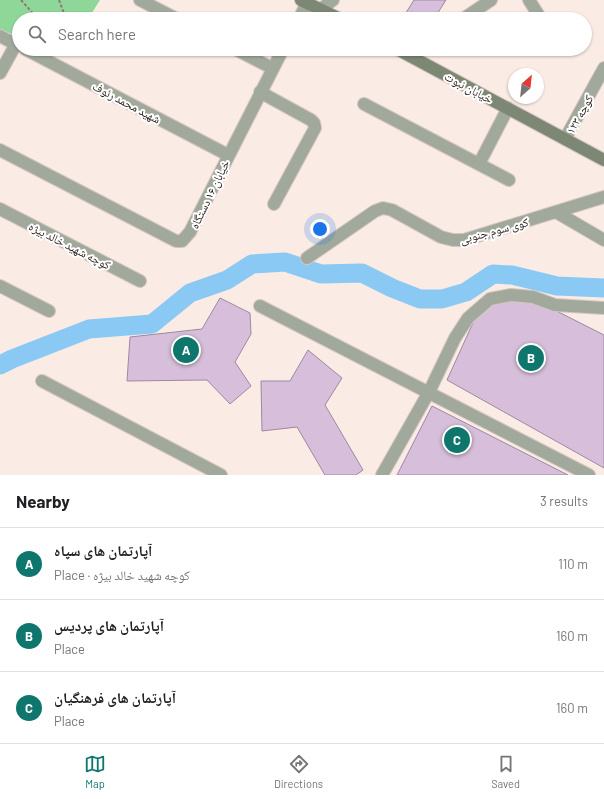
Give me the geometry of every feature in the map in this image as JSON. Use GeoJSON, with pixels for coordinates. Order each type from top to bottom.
{"type":"FeatureCollection","features":[{"type":"Feature","properties":{"kind":"main road"},"geometry":{"type":"LineString","coordinates":[[304,2],[327,12]]}},
{"type":"Feature","properties":{"kind":"main road","name":"خیابان نبوت"},"geometry":{"type":"LineString","coordinates":[[422,56],[508,108],[604,160]]}},
{"type":"Feature","properties":{"kind":"street"},"geometry":{"type":"LineString","coordinates":[[140,0],[163,12]]}},
{"type":"Feature","properties":{"kind":"street"},"geometry":{"type":"LineString","coordinates":[[321,9],[333,0]]}},
{"type":"Feature","properties":{"kind":"street"},"geometry":{"type":"LineString","coordinates":[[529,0],[537,12]]}},
{"type":"Feature","properties":{"kind":"street"},"geometry":{"type":"LineString","coordinates":[[301,12],[304,2]]}},
{"type":"Feature","properties":{"kind":"street"},"geometry":{"type":"LineString","coordinates":[[472,12],[485,2]]}},
{"type":"Feature","properties":{"kind":"street","name":"شهید محمد رئوف"},"geometry":{"type":"LineString","coordinates":[[0,36],[12,42]]}},
{"type":"Feature","properties":{"kind":"street"},"geometry":{"type":"LineString","coordinates":[[0,73],[13,56]]}},
{"type":"Feature","properties":{"kind":"street","name":"شهید محمد رئوف"},"geometry":{"type":"LineString","coordinates":[[39,56],[228,155]]}},
{"type":"Feature","properties":{"kind":"street"},"geometry":{"type":"LineString","coordinates":[[249,56],[272,68]]}},
{"type":"Feature","properties":{"kind":"street","name":"خیابان ۱۶ دستگاه"},"geometry":{"type":"LineString","coordinates":[[0,150],[179,241],[184,239],[190,232],[279,56]]}},
{"type":"Feature","properties":{"kind":"street","name":"کوچه ۱۲۳"},"geometry":{"type":"LineString","coordinates":[[565,139],[604,68]]}},
{"type":"Feature","properties":{"kind":"street"},"geometry":{"type":"LineString","coordinates":[[260,92],[310,120],[314,123],[315,128],[274,204]]}},
{"type":"Feature","properties":{"kind":"street"},"geometry":{"type":"LineString","coordinates":[[364,104],[510,180]]}},
{"type":"Feature","properties":{"kind":"street"},"geometry":{"type":"LineString","coordinates":[[479,164],[508,108]]}},
{"type":"Feature","properties":{"kind":"street","name":"کوی سوم جنوبی"},"geometry":{"type":"LineString","coordinates":[[308,258],[375,211],[383,208],[392,210],[441,237],[453,240],[464,240],[604,197]]}},
{"type":"Feature","properties":{"kind":"street","name":"کوچه شهید خالد بیژه"},"geometry":{"type":"LineString","coordinates":[[0,209],[140,281]]}},
{"type":"Feature","properties":{"kind":"street"},"geometry":{"type":"LineString","coordinates":[[556,212],[604,240]]}},
{"type":"Feature","properties":{"kind":"street"},"geometry":{"type":"LineString","coordinates":[[0,286],[49,312]]}},
{"type":"Feature","properties":{"kind":"street"},"geometry":{"type":"LineString","coordinates":[[382,475],[429,392],[459,332],[468,318],[490,299],[511,294],[533,297],[555,305],[604,308]]}},
{"type":"Feature","properties":{"kind":"street"},"geometry":{"type":"LineString","coordinates":[[260,306],[589,475]]}},
{"type":"Feature","properties":{"kind":"street"},"geometry":{"type":"LineString","coordinates":[[42,381],[221,475]]}},
{"type":"Feature","properties":{"kind":"path"},"geometry":{"type":"LineString","coordinates":[[20,0],[31,12]]}},
{"type":"Feature","properties":{"kind":"path"},"geometry":{"type":"LineString","coordinates":[[59,0],[63,12]]}},
{"type":"Feature","properties":{"kind":"green space"},"geometry":{"type":"Polygon","coordinates":[[[0,0],[100,0],[92,12],[12,12],[12,34],[0,29],[0,0]]]}},
{"type":"Feature","properties":{"kind":"building"},"geometry":{"type":"Polygon","coordinates":[[[414,0],[446,0],[438,12],[406,12],[414,0]]]}},
{"type":"Feature","properties":{"kind":"building"},"geometry":{"type":"Polygon","coordinates":[[[513,289],[604,335],[604,468],[447,380],[482,303],[490,294],[513,289]]]}},
{"type":"Feature","properties":{"kind":"building"},"geometry":{"type":"Polygon","coordinates":[[[220,298],[250,313],[251,334],[235,362],[251,386],[230,404],[207,380],[127,381],[130,337],[202,329],[220,298]]]}},
{"type":"Feature","properties":{"kind":"building"},"geometry":{"type":"Polygon","coordinates":[[[308,350],[342,378],[325,405],[363,470],[356,475],[325,475],[297,427],[262,431],[261,381],[290,381],[308,350]]]}},
{"type":"Feature","properties":{"kind":"building"},"geometry":{"type":"Polygon","coordinates":[[[432,406],[568,475],[397,475],[432,406]]]}},
{"type":"Feature","properties":{"kind":"waterway"},"geometry":{"type":"LineString","coordinates":[[0,365],[89,329],[152,324],[190,293],[227,280],[252,264],[285,262],[321,274],[362,273],[392,288],[420,299],[442,299],[466,292],[493,274],[512,275],[557,286],[604,288]]}},
{"type":"Feature","properties":{"kind":"place","name":"آپارتمان های سپاه"},"geometry":{"type":"Point","coordinates":[186,350]}},
{"type":"Feature","properties":{"kind":"place","name":"آپارتمان های پردیس"},"geometry":{"type":"Point","coordinates":[531,358]}},
{"type":"Feature","properties":{"kind":"place","name":"آپارتمان های فرهنگیان"},"geometry":{"type":"Point","coordinates":[457,440]}}]}
